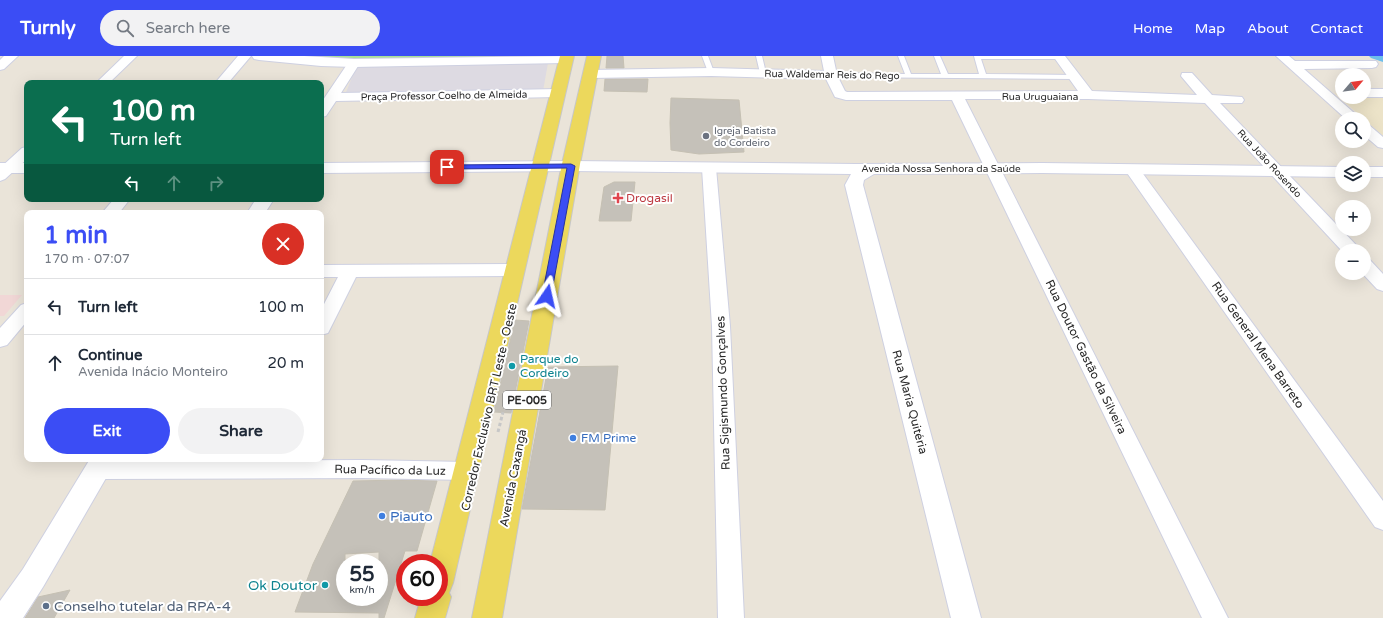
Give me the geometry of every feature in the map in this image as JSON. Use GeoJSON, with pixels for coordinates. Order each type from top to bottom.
{"type":"FeatureCollection","features":[{"type":"Feature","properties":{"kind":"main road","name":"PE-005"},"geometry":{"type":"LineString","coordinates":[[446,554],[568,57]]}},
{"type":"Feature","properties":{"kind":"main road","name":"Avenida Caxangá"},"geometry":{"type":"LineString","coordinates":[[487,618],[568,166],[590,74],[591,57]]}},
{"type":"Feature","properties":{"kind":"main road"},"geometry":{"type":"LineString","coordinates":[[430,618],[433,606]]}},
{"type":"Feature","properties":{"kind":"street"},"geometry":{"type":"LineString","coordinates":[[0,66],[12,56]]}},
{"type":"Feature","properties":{"kind":"street"},"geometry":{"type":"LineString","coordinates":[[105,80],[131,56]]}},
{"type":"Feature","properties":{"kind":"street"},"geometry":{"type":"LineString","coordinates":[[224,80],[245,56]]}},
{"type":"Feature","properties":{"kind":"street"},"geometry":{"type":"LineString","coordinates":[[259,56],[321,62],[354,63],[568,57]]}},
{"type":"Feature","properties":{"kind":"street"},"geometry":{"type":"LineString","coordinates":[[827,56],[831,75]]}},
{"type":"Feature","properties":{"kind":"street"},"geometry":{"type":"LineString","coordinates":[[1282,56],[1346,112]]}},
{"type":"Feature","properties":{"kind":"street"},"geometry":{"type":"LineString","coordinates":[[1354,56],[1378,66]]}},
{"type":"Feature","properties":{"kind":"street"},"geometry":{"type":"LineString","coordinates":[[1059,57],[1088,96]]}},
{"type":"Feature","properties":{"kind":"street"},"geometry":{"type":"LineString","coordinates":[[324,108],[354,63]]}},
{"type":"Feature","properties":{"kind":"street"},"geometry":{"type":"LineString","coordinates":[[1292,65],[1378,66]]}},
{"type":"Feature","properties":{"kind":"street","name":"Rua Waldemar Reis do Rego"},"geometry":{"type":"LineString","coordinates":[[590,74],[711,72],[831,75]]}},
{"type":"Feature","properties":{"kind":"street","name":"Rua Uruguaiana"},"geometry":{"type":"LineString","coordinates":[[831,75],[842,96],[1088,96],[1208,98],[1237,100]]}},
{"type":"Feature","properties":{"kind":"street","name":"Rua João Rosendo"},"geometry":{"type":"LineString","coordinates":[[1187,76],[1345,244]]}},
{"type":"Feature","properties":{"kind":"street"},"geometry":{"type":"LineString","coordinates":[[1321,91],[1335,92]]}},
{"type":"Feature","properties":{"kind":"street","name":"Praça Professor Coelho de Almeida"},"geometry":{"type":"LineString","coordinates":[[331,97],[558,93]]}},
{"type":"Feature","properties":{"kind":"street"},"geometry":{"type":"LineString","coordinates":[[1371,93],[1383,93]]}},
{"type":"Feature","properties":{"kind":"street","name":"Rua Doutor Gastão da Silveira"},"geometry":{"type":"LineString","coordinates":[[957,96],[1215,618]]}},
{"type":"Feature","properties":{"kind":"street"},"geometry":{"type":"LineString","coordinates":[[1371,134],[1383,144]]}},
{"type":"Feature","properties":{"kind":"street"},"geometry":{"type":"LineString","coordinates":[[3,170],[24,153]]}},
{"type":"Feature","properties":{"kind":"street","name":"Avenida Nossa Senhora da Saúde"},"geometry":{"type":"LineString","coordinates":[[324,168],[568,166],[829,169],[993,168],[1335,172]]}},
{"type":"Feature","properties":{"kind":"street"},"geometry":{"type":"LineString","coordinates":[[3,170],[24,168]]}},
{"type":"Feature","properties":{"kind":"street","name":"Rua Sigismundo Gonçalves"},"geometry":{"type":"LineString","coordinates":[[709,168],[720,326],[731,618]]}},
{"type":"Feature","properties":{"kind":"street"},"geometry":{"type":"LineString","coordinates":[[829,169],[843,175],[854,185],[855,180],[862,173],[871,169]]}},
{"type":"Feature","properties":{"kind":"street","name":"Rua General Mena Barreto"},"geometry":{"type":"LineString","coordinates":[[1134,170],[1383,520]]}},
{"type":"Feature","properties":{"kind":"street"},"geometry":{"type":"LineString","coordinates":[[1371,172],[1383,172]]}},
{"type":"Feature","properties":{"kind":"street","name":"Rua Maria Quitéria"},"geometry":{"type":"LineString","coordinates":[[854,185],[966,618]]}},
{"type":"Feature","properties":{"kind":"street"},"geometry":{"type":"LineString","coordinates":[[113,210],[119,202]]}},
{"type":"Feature","properties":{"kind":"street"},"geometry":{"type":"LineString","coordinates":[[324,271],[515,270]]}},
{"type":"Feature","properties":{"kind":"street"},"geometry":{"type":"LineString","coordinates":[[324,322],[350,271]]}},
{"type":"Feature","properties":{"kind":"street"},"geometry":{"type":"LineString","coordinates":[[1371,272],[1383,285]]}},
{"type":"Feature","properties":{"kind":"street"},"geometry":{"type":"LineString","coordinates":[[0,340],[24,312]]}},
{"type":"Feature","properties":{"kind":"street"},"geometry":{"type":"LineString","coordinates":[[6,618],[33,578],[101,464]]}},
{"type":"Feature","properties":{"kind":"street","name":"Rua Pacífico da Luz"},"geometry":{"type":"LineString","coordinates":[[101,464],[253,464],[466,471]]}},
{"type":"Feature","properties":{"kind":"lane"},"geometry":{"type":"LineString","coordinates":[[705,56],[711,72]]}},
{"type":"Feature","properties":{"kind":"lane"},"geometry":{"type":"LineString","coordinates":[[759,56],[763,73]]}},
{"type":"Feature","properties":{"kind":"lane"},"geometry":{"type":"LineString","coordinates":[[901,56],[909,76]]}},
{"type":"Feature","properties":{"kind":"lane"},"geometry":{"type":"LineString","coordinates":[[937,56],[945,76]]}},
{"type":"Feature","properties":{"kind":"lane","name":"Corredor Exclusivo BRT Leste - Oeste"},"geometry":{"type":"LineString","coordinates":[[440,618],[568,57]]}},
{"type":"Feature","properties":{"kind":"lane","name":"Corredor Exclusivo BRT Leste - Oeste"},"geometry":{"type":"LineString","coordinates":[[493,525],[591,57]]}},
{"type":"Feature","properties":{"kind":"lane"},"geometry":{"type":"LineString","coordinates":[[983,76],[977,57],[1059,57]]}},
{"type":"Feature","properties":{"kind":"lane","name":"Rua Waldemar Reis do Rego"},"geometry":{"type":"LineString","coordinates":[[831,75],[1074,77]]}},
{"type":"Feature","properties":{"kind":"path"},"geometry":{"type":"LineString","coordinates":[[498,432],[503,412]]}},
{"type":"Feature","properties":{"kind":"shaded area"},"geometry":{"type":"Polygon","coordinates":[[[548,63],[543,91],[345,95],[356,67],[363,65],[548,63]]]}},
{"type":"Feature","properties":{"kind":"shaded area"},"geometry":{"type":"Polygon","coordinates":[[[1383,94],[1383,136],[1371,125],[1371,112],[1356,112],[1347,104],[1371,104],[1371,96],[1383,94]]]}},
{"type":"Feature","properties":{"kind":"shaded area"},"geometry":{"type":"Polygon","coordinates":[[[0,295],[22,295],[4,316],[0,316],[0,295]]]}},
{"type":"Feature","properties":{"kind":"green space"},"geometry":{"type":"Polygon","coordinates":[[[278,56],[555,56],[343,61],[278,56]]]}},
{"type":"Feature","properties":{"kind":"building"},"geometry":{"type":"Polygon","coordinates":[[[607,56],[623,56],[624,68],[606,68],[607,56]]]}},
{"type":"Feature","properties":{"kind":"building"},"geometry":{"type":"Polygon","coordinates":[[[605,79],[648,79],[647,92],[604,91],[605,79]]]}},
{"type":"Feature","properties":{"kind":"building","name":"Igreja Batista do Cordeiro"},"geometry":{"type":"Polygon","coordinates":[[[671,98],[739,100],[744,152],[699,154],[671,150],[671,98]]]}},
{"type":"Feature","properties":{"kind":"building","name":"Drogasil"},"geometry":{"type":"Polygon","coordinates":[[[614,182],[635,182],[631,221],[599,221],[604,187],[614,182]]]}},
{"type":"Feature","properties":{"kind":"building","name":"Parque do Cordeiro"},"geometry":{"type":"Polygon","coordinates":[[[515,320],[529,321],[511,413],[494,412],[515,320]]]}},
{"type":"Feature","properties":{"kind":"building","name":"FM Prime"},"geometry":{"type":"Polygon","coordinates":[[[618,366],[605,510],[522,509],[548,367],[618,366]]]}},
{"type":"Feature","properties":{"kind":"building","name":"Piauto"},"geometry":{"type":"Polygon","coordinates":[[[353,481],[437,481],[417,551],[405,551],[404,554],[396,554],[396,580],[388,605],[388,554],[379,554],[379,552],[336,554],[336,606],[388,606],[384,618],[379,618],[379,613],[295,612],[313,564],[353,481]]]}},
{"type":"Feature","properties":{"kind":"building"},"geometry":{"type":"Polygon","coordinates":[[[70,590],[54,618],[25,618],[38,597],[70,590]]]}},
{"type":"Feature","properties":{"kind":"waterway"},"geometry":{"type":"LineString","coordinates":[[1375,56],[1383,59]]}},
{"type":"Feature","properties":{"kind":"place","name":"Igreja Batista do Cordeiro"},"geometry":{"type":"Point","coordinates":[706,136]}},
{"type":"Feature","properties":{"kind":"place","name":"Drogasil"},"geometry":{"type":"Point","coordinates":[618,198]}},
{"type":"Feature","properties":{"kind":"place","name":"Parque do Cordeiro"},"geometry":{"type":"Point","coordinates":[512,366]}},
{"type":"Feature","properties":{"kind":"place","name":"FM Prime"},"geometry":{"type":"Point","coordinates":[573,438]}},
{"type":"Feature","properties":{"kind":"place","name":"Piauto"},"geometry":{"type":"Point","coordinates":[382,516]}},
{"type":"Feature","properties":{"kind":"place","name":"Ok Doutor"},"geometry":{"type":"Point","coordinates":[325,585]}},
{"type":"Feature","properties":{"kind":"place","name":"Conselho tutelar da RPA-4"},"geometry":{"type":"Point","coordinates":[46,606]}},
{"type":"Feature","properties":{"kind":"route"},"geometry":{"type":"LineString","coordinates":[[447,167],[571,166],[547,296]]}}]}
